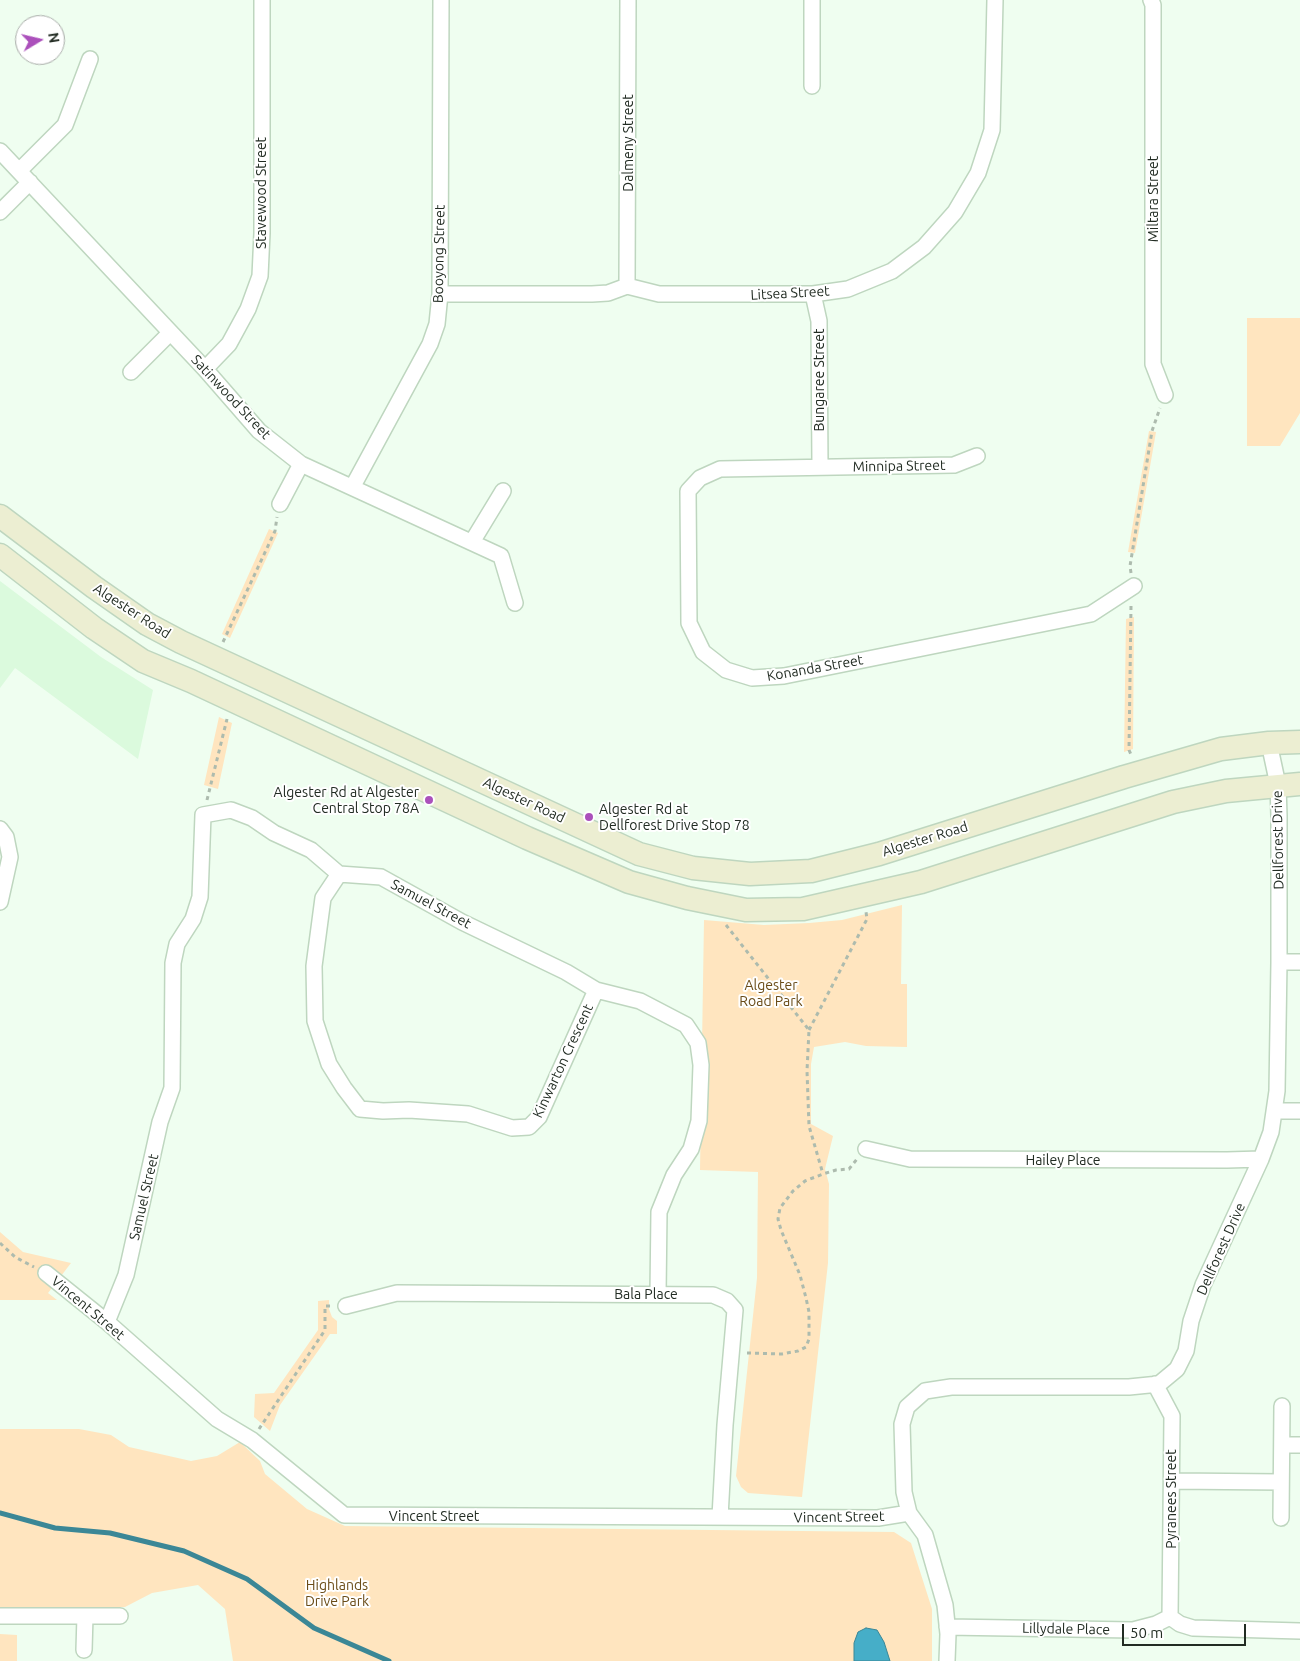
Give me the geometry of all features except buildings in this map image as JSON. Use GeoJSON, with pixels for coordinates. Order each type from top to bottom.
{"type":"FeatureCollection","features":[{"type":"Feature","properties":{"kind":"main road","name":"Algester Road"},"geometry":{"type":"LineString","coordinates":[[0,516],[94,587],[147,624],[181,642],[217,657],[639,854],[692,868],[750,874],[811,871],[878,854],[1222,748],[1300,742]]}},
{"type":"Feature","properties":{"kind":"main road"},"geometry":{"type":"LineString","coordinates":[[0,555],[94,628],[143,661],[235,701],[527,838],[629,882],[687,898],[746,910],[803,909],[912,884],[1173,802],[1226,791],[1300,784]]}},
{"type":"Feature","properties":{"kind":"street","name":"Stavewood Street"},"geometry":{"type":"LineString","coordinates":[[205,369],[229,344],[248,309],[260,276],[262,233],[262,0]]}},
{"type":"Feature","properties":{"kind":"street","name":"Booyong Street"},"geometry":{"type":"LineString","coordinates":[[353,486],[430,344],[437,324],[440,294],[441,0]]}},
{"type":"Feature","properties":{"kind":"street","name":"Dalmeny Street"},"geometry":{"type":"LineString","coordinates":[[627,286],[628,0]]}},
{"type":"Feature","properties":{"kind":"street"},"geometry":{"type":"LineString","coordinates":[[812,0],[812,86]]}},
{"type":"Feature","properties":{"kind":"street","name":"Litsea Street"},"geometry":{"type":"LineString","coordinates":[[627,286],[659,294],[813,294],[848,289],[892,271],[924,247],[955,212],[978,173],[992,130],[995,0]]}},
{"type":"Feature","properties":{"kind":"street","name":"Miltara Street"},"geometry":{"type":"LineString","coordinates":[[1151,0],[1153,5],[1153,364],[1165,395]]}},
{"type":"Feature","properties":{"kind":"street"},"geometry":{"type":"LineString","coordinates":[[0,212],[24,177],[65,125],[90,60]]}},
{"type":"Feature","properties":{"kind":"street","name":"Satinwood Street"},"geometry":{"type":"LineString","coordinates":[[0,151],[205,369],[259,431],[301,464],[353,486],[501,556],[515,603]]}},
{"type":"Feature","properties":{"kind":"street"},"geometry":{"type":"LineString","coordinates":[[440,294],[592,294],[608,293],[627,286]]}},
{"type":"Feature","properties":{"kind":"street","name":"Bungaree Street"},"geometry":{"type":"LineString","coordinates":[[813,294],[819,321],[820,467]]}},
{"type":"Feature","properties":{"kind":"street"},"geometry":{"type":"LineString","coordinates":[[131,372],[170,333]]}},
{"type":"Feature","properties":{"kind":"street","name":"Minnipa Street"},"geometry":{"type":"LineString","coordinates":[[820,467],[954,465],[977,456]]}},
{"type":"Feature","properties":{"kind":"street"},"geometry":{"type":"LineString","coordinates":[[280,504],[301,464]]}},
{"type":"Feature","properties":{"kind":"street","name":"Konanda Street"},"geometry":{"type":"LineString","coordinates":[[820,467],[720,469],[700,478],[688,491],[689,623],[703,652],[726,670],[752,678],[784,676],[1091,614],[1134,586]]}},
{"type":"Feature","properties":{"kind":"street"},"geometry":{"type":"LineString","coordinates":[[472,542],[503,491]]}},
{"type":"Feature","properties":{"kind":"street","name":"Dellforest Drive"},"geometry":{"type":"LineString","coordinates":[[1155,1384],[1159,1384],[1177,1368],[1186,1351],[1191,1321],[1203,1285],[1261,1159],[1276,1111],[1279,962],[1278,785],[1269,743]]}},
{"type":"Feature","properties":{"kind":"street"},"geometry":{"type":"LineString","coordinates":[[204,815],[231,810],[252,818],[274,833],[311,850],[339,874]]}},
{"type":"Feature","properties":{"kind":"street","name":"Samuel Street"},"geometry":{"type":"LineString","coordinates":[[107,1322],[126,1275],[160,1122],[172,1088],[174,963],[177,944],[193,919],[200,897],[204,815]]}},
{"type":"Feature","properties":{"kind":"street"},"geometry":{"type":"LineString","coordinates":[[0,828],[6,837],[10,858],[0,902]]}},
{"type":"Feature","properties":{"kind":"street","name":"Samuel Street"},"geometry":{"type":"LineString","coordinates":[[339,874],[380,878],[462,922],[566,972],[596,990],[640,1001],[686,1024],[698,1043],[701,1065],[699,1121],[691,1149],[674,1175],[658,1212],[658,1294]]}},
{"type":"Feature","properties":{"kind":"street","name":"Kinwarton Crescent"},"geometry":{"type":"LineString","coordinates":[[339,874],[323,898],[314,966],[315,1021],[329,1064],[360,1109],[468,1114],[512,1128],[529,1127],[539,1117],[596,990]]}},
{"type":"Feature","properties":{"kind":"street"},"geometry":{"type":"LineString","coordinates":[[1279,962],[1300,962]]}},
{"type":"Feature","properties":{"kind":"street"},"geometry":{"type":"LineString","coordinates":[[1276,1111],[1300,1111]]}},
{"type":"Feature","properties":{"kind":"street","name":"Hailey Place"},"geometry":{"type":"LineString","coordinates":[[866,1149],[910,1159],[1261,1159]]}},
{"type":"Feature","properties":{"kind":"street","name":"Vincent Street"},"geometry":{"type":"LineString","coordinates":[[46,1273],[107,1322],[217,1420],[252,1440],[344,1515],[878,1518],[909,1512]]}},
{"type":"Feature","properties":{"kind":"street","name":"Bala Place"},"geometry":{"type":"LineString","coordinates":[[346,1306],[396,1293],[713,1295],[727,1301],[735,1310],[725,1425],[720,1517]]}},
{"type":"Feature","properties":{"kind":"street"},"geometry":{"type":"LineString","coordinates":[[947,1661],[945,1605],[925,1535],[909,1512],[904,1492],[902,1424],[908,1407],[925,1391],[951,1387],[1119,1387],[1155,1384]]}},
{"type":"Feature","properties":{"kind":"street","name":"Pyranees Street"},"geometry":{"type":"LineString","coordinates":[[1155,1384],[1172,1416],[1170,1617]]}},
{"type":"Feature","properties":{"kind":"street"},"geometry":{"type":"LineString","coordinates":[[1281,1518],[1282,1406]]}},
{"type":"Feature","properties":{"kind":"street"},"geometry":{"type":"LineString","coordinates":[[1282,1445],[1300,1445]]}},
{"type":"Feature","properties":{"kind":"street"},"geometry":{"type":"LineString","coordinates":[[1172,1481],[1282,1482]]}},
{"type":"Feature","properties":{"kind":"street"},"geometry":{"type":"LineString","coordinates":[[0,1616],[120,1616]]}},
{"type":"Feature","properties":{"kind":"street"},"geometry":{"type":"LineString","coordinates":[[84,1650],[85,1616]]}},
{"type":"Feature","properties":{"kind":"street"},"geometry":{"type":"LineString","coordinates":[[1170,1617],[1180,1624],[1193,1628],[1300,1630]]}},
{"type":"Feature","properties":{"kind":"street","name":"Lillydale Place"},"geometry":{"type":"LineString","coordinates":[[947,1627],[1133,1630],[1156,1624],[1170,1617]]}},
{"type":"Feature","properties":{"kind":"path"},"geometry":{"type":"LineString","coordinates":[[1133,760],[1129,750],[1131,608],[1134,586],[1130,566],[1152,431],[1165,395]]}},
{"type":"Feature","properties":{"kind":"path"},"geometry":{"type":"LineString","coordinates":[[217,657],[275,531],[280,504]]}},
{"type":"Feature","properties":{"kind":"path"},"geometry":{"type":"LineString","coordinates":[[204,815],[226,721],[235,701]]}},
{"type":"Feature","properties":{"kind":"path"},"geometry":{"type":"LineString","coordinates":[[823,1174],[809,1126],[807,1070],[809,1030],[867,919],[866,909]]}},
{"type":"Feature","properties":{"kind":"path"},"geometry":{"type":"LineString","coordinates":[[723,922],[809,1030]]}},
{"type":"Feature","properties":{"kind":"path"},"geometry":{"type":"LineString","coordinates":[[731,1352],[782,1354],[798,1351],[806,1347],[809,1339],[809,1312],[800,1275],[786,1244],[778,1219],[780,1208],[793,1190],[805,1181],[836,1170],[849,1169],[866,1149]]}},
{"type":"Feature","properties":{"kind":"path"},"geometry":{"type":"LineString","coordinates":[[0,1243],[15,1257],[46,1273]]}},
{"type":"Feature","properties":{"kind":"path"},"geometry":{"type":"LineString","coordinates":[[252,1440],[261,1423],[325,1330],[325,1306],[346,1306]]}},
{"type":"Feature","properties":{"kind":"shaded area"},"geometry":{"type":"Polygon","coordinates":[[[0,581],[101,657],[153,690],[138,759],[15,668],[0,688],[0,581]]]}},
{"type":"Feature","properties":{"kind":"green space"},"geometry":{"type":"Polygon","coordinates":[[[1247,318],[1300,318],[1300,413],[1280,446],[1247,446],[1247,318]]]}},
{"type":"Feature","properties":{"kind":"green space"},"geometry":{"type":"Polygon","coordinates":[[[1149,431],[1156,432],[1135,553],[1128,552],[1149,431]]]}},
{"type":"Feature","properties":{"kind":"green space"},"geometry":{"type":"Polygon","coordinates":[[[269,529],[278,533],[230,638],[222,634],[269,529]]]}},
{"type":"Feature","properties":{"kind":"green space"},"geometry":{"type":"Polygon","coordinates":[[[1134,617],[1133,749],[1124,752],[1126,619],[1134,617]]]}},
{"type":"Feature","properties":{"kind":"green space"},"geometry":{"type":"Polygon","coordinates":[[[219,717],[232,723],[218,789],[204,785],[219,717]]]}},
{"type":"Feature","properties":{"kind":"green space","name":"Algester Road Park"},"geometry":{"type":"Polygon","coordinates":[[[902,905],[901,984],[907,984],[907,1047],[866,1046],[845,1042],[814,1047],[811,1064],[811,1124],[833,1136],[825,1169],[829,1184],[828,1263],[802,1497],[748,1493],[741,1487],[736,1476],[757,1278],[758,1172],[700,1170],[704,920],[764,925],[809,923],[842,920],[902,905]]]}},
{"type":"Feature","properties":{"kind":"green space"},"geometry":{"type":"Polygon","coordinates":[[[0,1232],[23,1252],[71,1263],[48,1293],[57,1300],[0,1300],[0,1232]]]}},
{"type":"Feature","properties":{"kind":"green space"},"geometry":{"type":"Polygon","coordinates":[[[329,1300],[329,1309],[332,1317],[337,1321],[337,1334],[330,1334],[280,1405],[270,1431],[254,1417],[255,1394],[274,1393],[318,1330],[318,1301],[329,1300]]]}},
{"type":"Feature","properties":{"kind":"green space","name":"Highlands Drive Park"},"geometry":{"type":"Polygon","coordinates":[[[0,1429],[79,1429],[111,1435],[129,1447],[191,1461],[217,1456],[240,1442],[260,1461],[265,1474],[307,1509],[345,1526],[894,1532],[911,1543],[932,1609],[932,1661],[233,1661],[225,1609],[198,1585],[152,1593],[125,1607],[0,1607],[0,1429]]]}},
{"type":"Feature","properties":{"kind":"green space"},"geometry":{"type":"Polygon","coordinates":[[[0,1634],[17,1635],[17,1661],[0,1661],[0,1634]]]}},
{"type":"Feature","properties":{"kind":"water"},"geometry":{"type":"Polygon","coordinates":[[[866,1628],[877,1630],[884,1642],[890,1661],[854,1661],[854,1643],[858,1632],[866,1628]]]}},
{"type":"Feature","properties":{"kind":"waterway"},"geometry":{"type":"LineString","coordinates":[[0,1513],[55,1528],[110,1533],[184,1551],[247,1579],[314,1628],[389,1661]]}},
{"type":"Feature","properties":{"kind":"place","name":"Algester Rd at Algester Central Stop 78A"},"geometry":{"type":"Point","coordinates":[429,800]}},
{"type":"Feature","properties":{"kind":"place","name":"Algester Rd at Dellforest Drive Stop 78"},"geometry":{"type":"Point","coordinates":[589,817]}}]}
